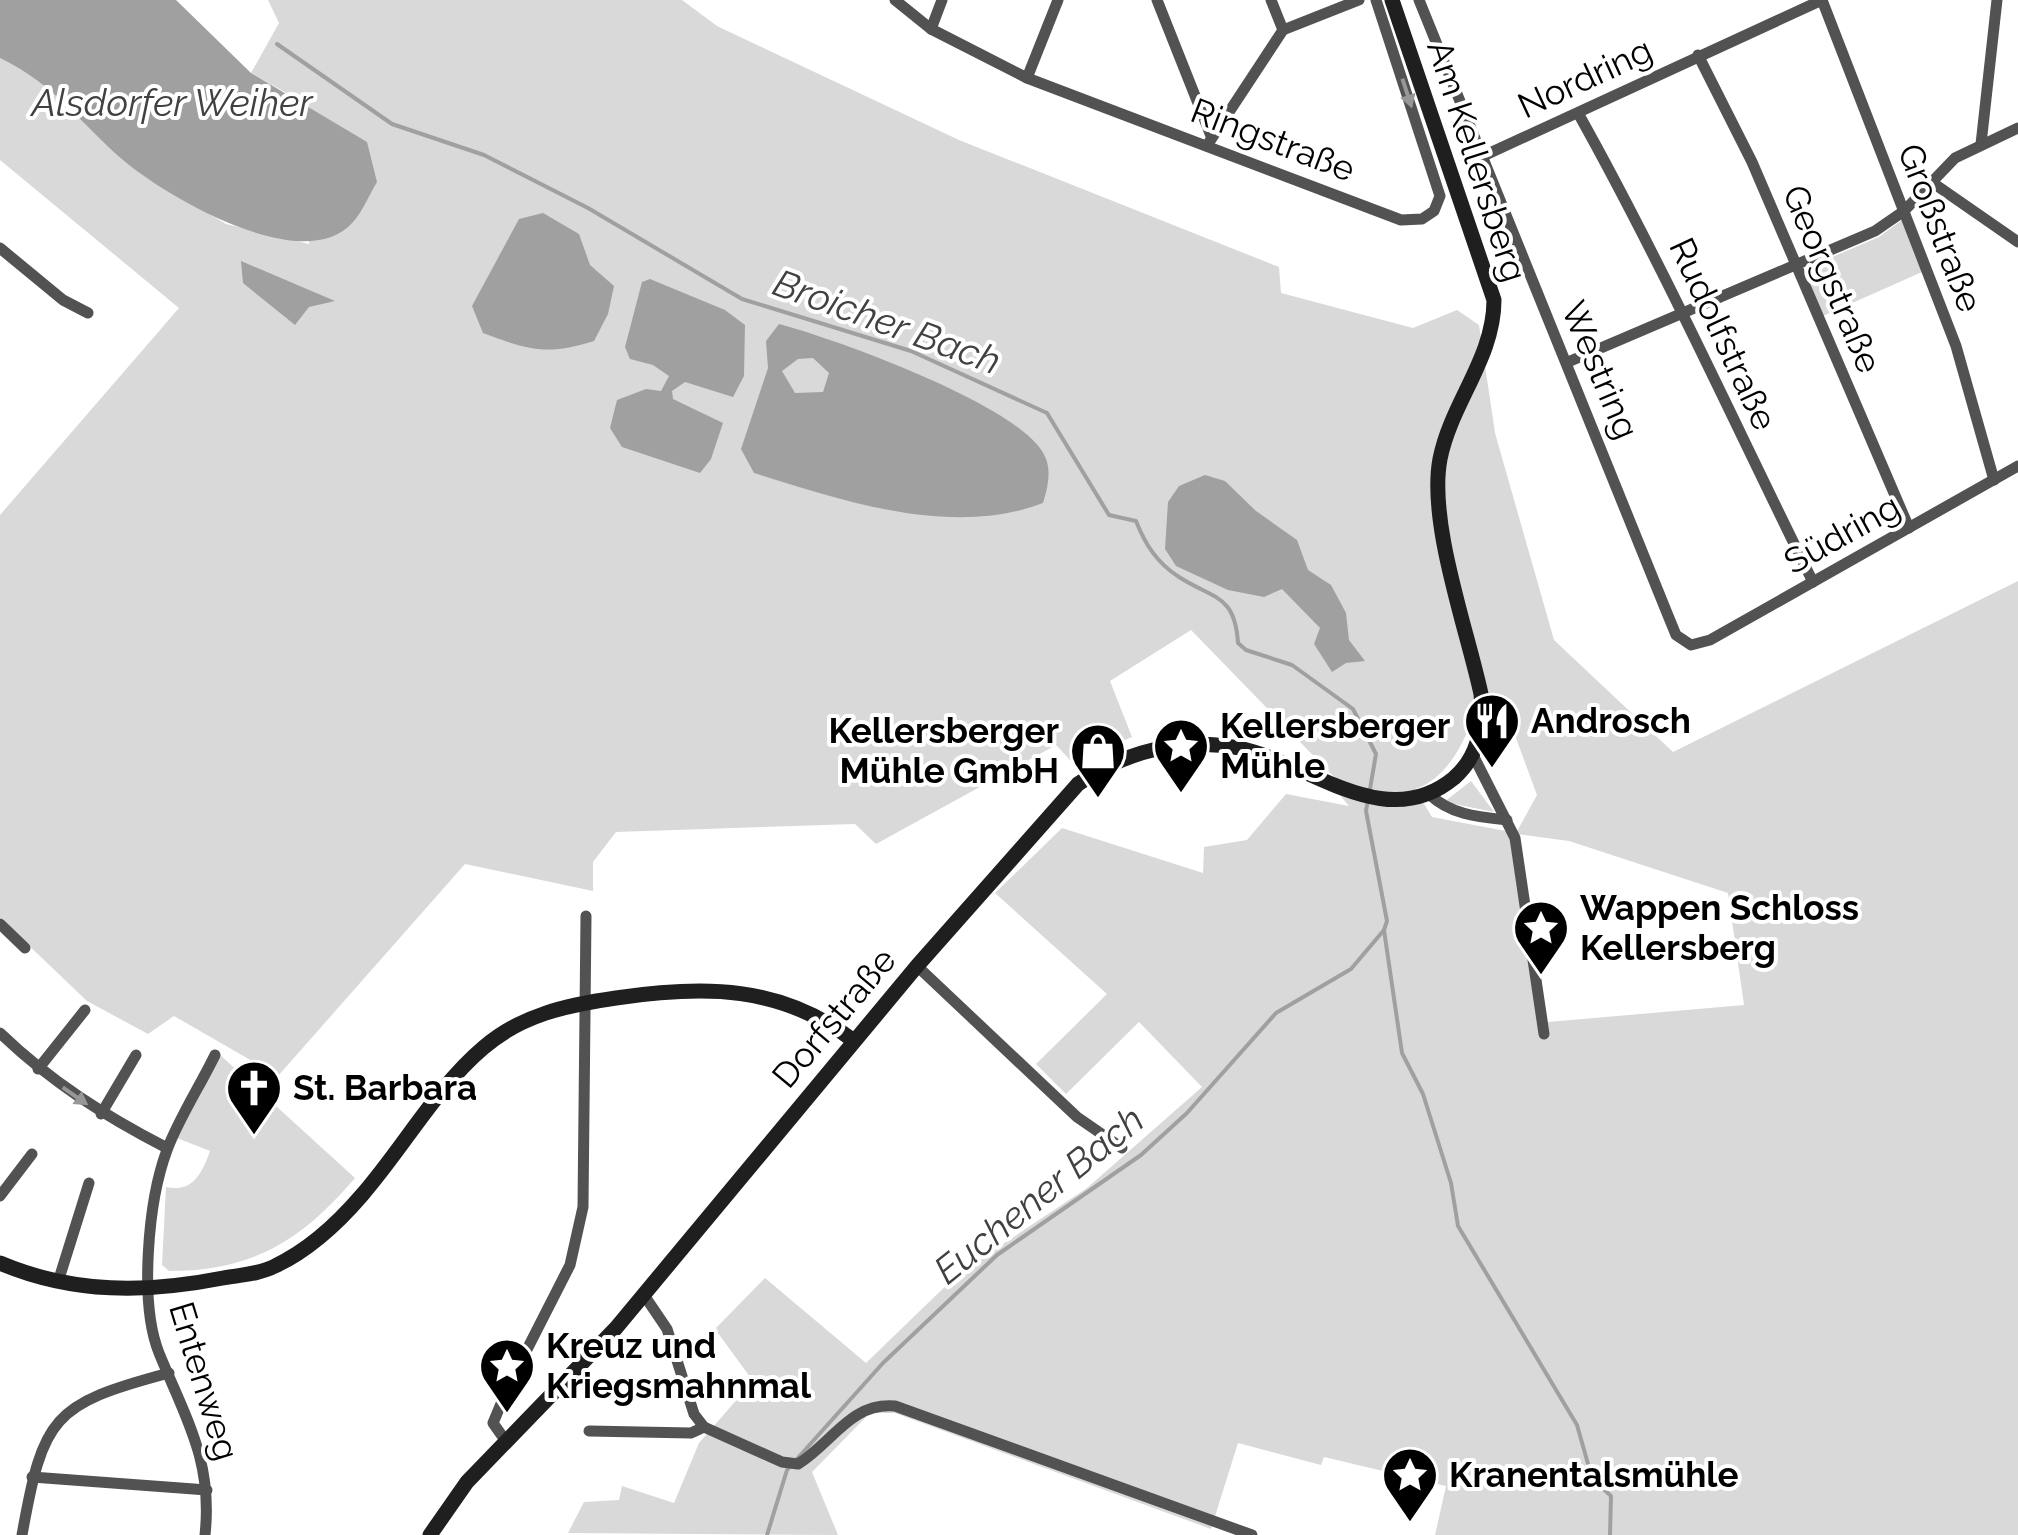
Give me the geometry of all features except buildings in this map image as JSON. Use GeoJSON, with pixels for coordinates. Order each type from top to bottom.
{"type":"FeatureCollection","features":[{"type":"Feature","properties":{"kind":"main road","name":"Am Kellersberg"},"geometry":{"type":"LineString","coordinates":[[1392,0],[1494,300],[1490,338],[1452,418],[1440,462],[1437,507],[1481,694],[1484,716],[1472,755]]}},
{"type":"Feature","properties":{"kind":"main road","name":"Dorfstraße"},"geometry":{"type":"LineString","coordinates":[[430,1535],[467,1482],[575,1374],[644,1296],[917,966],[1063,799],[1097,771],[1127,758],[1178,745],[1240,749],[1380,801],[1406,801],[1430,794]]}},
{"type":"Feature","properties":{"kind":"main road"},"geometry":{"type":"LineString","coordinates":[[1430,794],[1460,772],[1472,755]]}},
{"type":"Feature","properties":{"kind":"main road"},"geometry":{"type":"LineString","coordinates":[[0,1263],[58,1282],[149,1289],[271,1268],[308,1248],[360,1198],[486,1046],[520,1022],[587,1002],[672,989],[744,992],[825,1020],[854,1041]]}},
{"type":"Feature","properties":{"kind":"street","name":"Ringstraße"},"geometry":{"type":"LineString","coordinates":[[895,0],[932,29],[1027,78],[1209,140],[1401,220],[1422,219],[1434,212],[1440,196],[1438,185],[1376,0]]}},
{"type":"Feature","properties":{"kind":"street"},"geometry":{"type":"LineString","coordinates":[[932,29],[942,0]]}},
{"type":"Feature","properties":{"kind":"street"},"geometry":{"type":"LineString","coordinates":[[1027,78],[1058,0]]}},
{"type":"Feature","properties":{"kind":"street"},"geometry":{"type":"LineString","coordinates":[[1157,0],[1209,140]]}},
{"type":"Feature","properties":{"kind":"street"},"geometry":{"type":"LineString","coordinates":[[1271,0],[1283,30]]}},
{"type":"Feature","properties":{"kind":"street"},"geometry":{"type":"LineString","coordinates":[[1209,140],[1283,30],[1359,0]]}},
{"type":"Feature","properties":{"kind":"street","name":"Westring"},"geometry":{"type":"LineString","coordinates":[[1419,0],[1676,635],[1691,646]]}},
{"type":"Feature","properties":{"kind":"street","name":"Nordring"},"geometry":{"type":"LineString","coordinates":[[1481,158],[1822,0]]}},
{"type":"Feature","properties":{"kind":"street","name":"Großstraße"},"geometry":{"type":"LineString","coordinates":[[1822,0],[1956,346],[1994,480]]}},
{"type":"Feature","properties":{"kind":"street"},"geometry":{"type":"LineString","coordinates":[[1982,144],[1997,0]]}},
{"type":"Feature","properties":{"kind":"street","name":"Georgstraße"},"geometry":{"type":"LineString","coordinates":[[1698,55],[1752,162],[1909,528]]}},
{"type":"Feature","properties":{"kind":"street","name":"Rudolfstraße"},"geometry":{"type":"LineString","coordinates":[[1578,112],[1648,238],[1681,317],[1813,582]]}},
{"type":"Feature","properties":{"kind":"street"},"geometry":{"type":"LineString","coordinates":[[1568,362],[1875,232],[1904,211],[1955,158],[2018,128]]}},
{"type":"Feature","properties":{"kind":"street"},"geometry":{"type":"LineString","coordinates":[[1933,183],[2018,242]]}},
{"type":"Feature","properties":{"kind":"street"},"geometry":{"type":"LineString","coordinates":[[0,248],[63,300],[88,313]]}},
{"type":"Feature","properties":{"kind":"street","name":"Südring"},"geometry":{"type":"LineString","coordinates":[[1691,646],[1710,640],[2018,466]]}},
{"type":"Feature","properties":{"kind":"street"},"geometry":{"type":"LineString","coordinates":[[1472,755],[1507,820],[1520,861],[1544,1034]]}},
{"type":"Feature","properties":{"kind":"street"},"geometry":{"type":"LineString","coordinates":[[1430,794],[1442,806],[1468,816],[1507,820]]}},
{"type":"Feature","properties":{"kind":"street"},"geometry":{"type":"LineString","coordinates":[[516,1373],[560,1290],[581,1219],[587,1179],[586,916]]}},
{"type":"Feature","properties":{"kind":"street"},"geometry":{"type":"LineString","coordinates":[[0,924],[26,948]]}},
{"type":"Feature","properties":{"kind":"street"},"geometry":{"type":"LineString","coordinates":[[917,966],[1077,1117],[1122,1148]]}},
{"type":"Feature","properties":{"kind":"street"},"geometry":{"type":"LineString","coordinates":[[38,1070],[84,1010]]}},
{"type":"Feature","properties":{"kind":"street"},"geometry":{"type":"LineString","coordinates":[[0,1033],[38,1070],[100,1114],[168,1148]]}},
{"type":"Feature","properties":{"kind":"street","name":"Entenweg"},"geometry":{"type":"LineString","coordinates":[[204,1535],[207,1490],[191,1422],[158,1351],[149,1289],[154,1208],[168,1148],[215,1055]]}},
{"type":"Feature","properties":{"kind":"street"},"geometry":{"type":"LineString","coordinates":[[100,1114],[136,1056]]}},
{"type":"Feature","properties":{"kind":"street"},"geometry":{"type":"LineString","coordinates":[[0,1196],[32,1154]]}},
{"type":"Feature","properties":{"kind":"street"},"geometry":{"type":"LineString","coordinates":[[58,1282],[90,1183]]}},
{"type":"Feature","properties":{"kind":"street"},"geometry":{"type":"LineString","coordinates":[[644,1296],[668,1329],[694,1414],[704,1427],[782,1462],[798,1464],[833,1438],[862,1409],[894,1406],[1252,1535]]}},
{"type":"Feature","properties":{"kind":"street"},"geometry":{"type":"LineString","coordinates":[[22,1535],[32,1477],[46,1436],[80,1402],[101,1391],[169,1372]]}},
{"type":"Feature","properties":{"kind":"street"},"geometry":{"type":"LineString","coordinates":[[505,1440],[493,1423],[506,1392]]}},
{"type":"Feature","properties":{"kind":"street"},"geometry":{"type":"LineString","coordinates":[[589,1431],[691,1433],[704,1427]]}},
{"type":"Feature","properties":{"kind":"street","name":"Entenweg"},"geometry":{"type":"LineString","coordinates":[[32,1477],[207,1490]]}},
{"type":"Feature","properties":{"kind":"shaded area"},"geometry":{"type":"Polygon","coordinates":[[[268,0],[682,0],[717,26],[959,140],[1279,267],[1281,293],[1413,328],[1457,310],[1479,325],[1495,433],[1554,640],[1673,752],[2018,581],[2018,1535],[1435,1535],[1446,1486],[1324,1457],[1321,1465],[1238,1443],[1211,1529],[895,1413],[870,1413],[812,1472],[838,1535],[568,1533],[584,1502],[619,1500],[622,1486],[674,1503],[699,1443],[753,1381],[715,1329],[765,1278],[866,1363],[958,1274],[1087,1188],[1202,1087],[1139,1022],[1066,1094],[1036,1064],[1107,994],[995,893],[1062,828],[1203,873],[1204,847],[1247,840],[1286,794],[1349,806],[1338,793],[1339,782],[1191,630],[1110,681],[1132,737],[1072,762],[1056,745],[876,844],[855,824],[616,832],[593,862],[593,891],[465,864],[278,1076],[174,1016],[148,1034],[87,1001],[0,918],[0,515],[179,308],[0,160],[0,58],[37,76],[126,163],[226,224],[309,244],[308,105],[251,73],[279,23],[268,0]],[[1468,730],[1448,766],[1415,789],[1432,817],[1516,833],[1537,795],[1513,730],[1468,730]],[[1517,834],[1548,1022],[1744,1005],[1728,893],[1569,841],[1517,834]]]}},
{"type":"Feature","properties":{"kind":"shaded area"},"geometry":{"type":"Polygon","coordinates":[[[1902,220],[1922,272],[1823,316],[1804,269],[1879,237],[1902,220]]]}},
{"type":"Feature","properties":{"kind":"shaded area"},"geometry":{"type":"Polygon","coordinates":[[[1471,781],[1494,812],[1444,802],[1471,781]]]}},
{"type":"Feature","properties":{"kind":"shaded area"},"geometry":{"type":"Polygon","coordinates":[[[219,1054],[355,1178],[315,1219],[274,1248],[226,1265],[169,1271],[162,1265],[166,1187],[183,1187],[195,1180],[210,1151],[177,1138],[219,1054]]]}},
{"type":"Feature","properties":{"kind":"water","name":"Alsdorfer Weiher"},"geometry":{"type":"Polygon","coordinates":[[[0,0],[176,0],[251,73],[367,142],[377,182],[353,222],[331,237],[303,241],[271,237],[203,211],[124,161],[52,92],[0,58],[0,0]]]}},
{"type":"Feature","properties":{"kind":"water"},"geometry":{"type":"Polygon","coordinates":[[[543,213],[579,234],[590,265],[614,286],[608,314],[594,341],[550,350],[513,344],[483,333],[472,306],[519,219],[543,213]]]}},
{"type":"Feature","properties":{"kind":"water"},"geometry":{"type":"Polygon","coordinates":[[[241,261],[335,301],[309,307],[295,325],[243,283],[241,261]]]}},
{"type":"Feature","properties":{"kind":"water"},"geometry":{"type":"Polygon","coordinates":[[[650,279],[725,310],[745,325],[744,376],[733,397],[685,382],[672,391],[673,399],[723,423],[711,459],[700,473],[622,447],[610,428],[617,400],[646,389],[661,391],[669,376],[653,365],[630,359],[625,347],[642,282],[650,279]]]}},
{"type":"Feature","properties":{"kind":"water"},"geometry":{"type":"Polygon","coordinates":[[[779,324],[805,332],[921,375],[996,413],[1024,432],[1042,451],[1048,464],[1043,503],[1008,513],[935,516],[861,504],[754,473],[741,449],[768,368],[766,341],[779,324]],[[813,358],[798,359],[782,371],[795,393],[823,392],[829,373],[813,358]]]}},
{"type":"Feature","properties":{"kind":"water"},"geometry":{"type":"Polygon","coordinates":[[[1205,475],[1225,481],[1256,511],[1297,540],[1308,570],[1331,585],[1346,613],[1349,640],[1365,661],[1346,663],[1332,672],[1314,644],[1320,628],[1282,589],[1264,597],[1228,590],[1176,566],[1165,549],[1168,502],[1179,486],[1205,475]]]}},
{"type":"Feature","properties":{"kind":"waterway","name":"Broicher Bach"},"geometry":{"type":"LineString","coordinates":[[277,44],[392,124],[484,155],[588,208],[742,299],[911,351],[1047,413],[1109,515],[1136,521],[1164,566],[1227,606],[1238,643],[1246,650],[1292,665],[1353,709],[1376,754],[1370,789]]}},
{"type":"Feature","properties":{"kind":"waterway","name":"Broicher Bach"},"geometry":{"type":"LineString","coordinates":[[1368,799],[1366,811],[1387,921],[1384,930],[1402,1053],[1423,1094],[1451,1183],[1458,1226],[1577,1425],[1592,1478],[1611,1496],[1610,1535]]}},
{"type":"Feature","properties":{"kind":"waterway","name":"Euchener Bach"},"geometry":{"type":"LineString","coordinates":[[767,1535],[787,1470],[883,1363],[997,1255],[1141,1155],[1187,1113],[1276,1013],[1351,969],[1384,930]]}},
{"type":"Feature","properties":{"kind":"place","name":"Androsch"},"geometry":{"type":"Point","coordinates":[1492,770]}},
{"type":"Feature","properties":{"kind":"place","name":"Kellersberger Mühle"},"geometry":{"type":"Point","coordinates":[1181,795]}},
{"type":"Feature","properties":{"kind":"place","name":"Kellersberger Mühle GmbH"},"geometry":{"type":"Point","coordinates":[1098,800]}},
{"type":"Feature","properties":{"kind":"place","name":"Wappen Schloss Kellersberg"},"geometry":{"type":"Point","coordinates":[1541,977]}},
{"type":"Feature","properties":{"kind":"place","name":"St. Barbara"},"geometry":{"type":"Point","coordinates":[254,1137]}},
{"type":"Feature","properties":{"kind":"place","name":"Kreuz und Kriegsmahnmal"},"geometry":{"type":"Point","coordinates":[507,1415]}},
{"type":"Feature","properties":{"kind":"place","name":"Kranentalsmühle"},"geometry":{"type":"Point","coordinates":[1410,1524]}}]}
